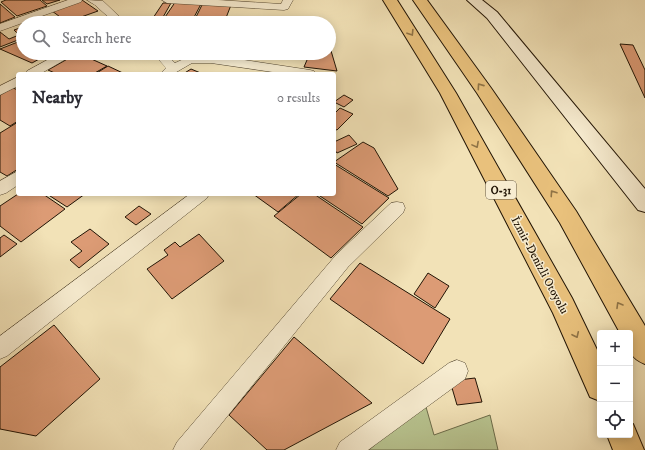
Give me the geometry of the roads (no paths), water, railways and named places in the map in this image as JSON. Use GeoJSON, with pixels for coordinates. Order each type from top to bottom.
{"type":"FeatureCollection","features":[{"type":"Feature","properties":{"kind":"highway","name":"İzmir-Denizli Otoyolu"},"geometry":{"type":"LineString","coordinates":[[390,0],[452,100],[563,306],[597,380]]}},
{"type":"Feature","properties":{"kind":"highway"},"geometry":{"type":"LineString","coordinates":[[420,0],[568,217],[645,351]]}},
{"type":"Feature","properties":{"kind":"highway"},"geometry":{"type":"LineString","coordinates":[[623,438],[629,450]]}},
{"type":"Feature","properties":{"kind":"street"},"geometry":{"type":"LineString","coordinates":[[33,16],[77,0]]}},
{"type":"Feature","properties":{"kind":"street"},"geometry":{"type":"LineString","coordinates":[[92,0],[99,3],[113,16]]}},
{"type":"Feature","properties":{"kind":"street"},"geometry":{"type":"LineString","coordinates":[[167,0],[284,6],[288,0]]}},
{"type":"Feature","properties":{"kind":"street"},"geometry":{"type":"LineString","coordinates":[[474,0],[489,8],[645,204]]}},
{"type":"Feature","properties":{"kind":"street"},"geometry":{"type":"LineString","coordinates":[[0,28],[16,22]]}},
{"type":"Feature","properties":{"kind":"street"},"geometry":{"type":"LineString","coordinates":[[35,72],[56,60]]}},
{"type":"Feature","properties":{"kind":"street"},"geometry":{"type":"LineString","coordinates":[[162,60],[169,71],[190,60]]}},
{"type":"Feature","properties":{"kind":"street"},"geometry":{"type":"LineString","coordinates":[[218,60],[297,72]]}},
{"type":"Feature","properties":{"kind":"street"},"geometry":{"type":"LineString","coordinates":[[0,91],[16,82]]}},
{"type":"Feature","properties":{"kind":"street"},"geometry":{"type":"LineString","coordinates":[[0,189],[16,178]]}},
{"type":"Feature","properties":{"kind":"street"},"geometry":{"type":"LineString","coordinates":[[0,349],[198,196]]}},
{"type":"Feature","properties":{"kind":"street"},"geometry":{"type":"LineString","coordinates":[[185,450],[342,261],[396,208]]}},
{"type":"Feature","properties":{"kind":"street"},"geometry":{"type":"LineString","coordinates":[[348,450],[457,371]]}}]}
